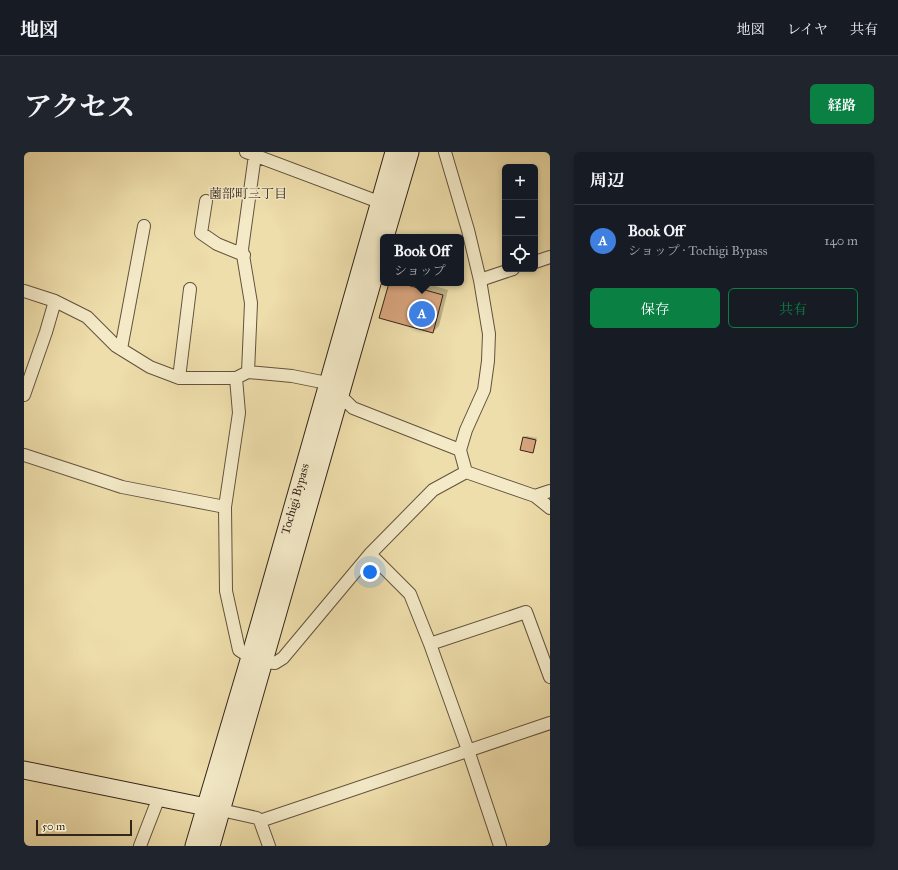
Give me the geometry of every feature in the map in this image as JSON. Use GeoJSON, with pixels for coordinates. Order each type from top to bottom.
{"type":"FeatureCollection","features":[{"type":"Feature","properties":{"kind":"main road","name":"Tochigi Bypass"},"geometry":{"type":"LineString","coordinates":[[257,659],[328,383],[394,152]]}},
{"type":"Feature","properties":{"kind":"main road"},"geometry":{"type":"LineString","coordinates":[[386,234],[410,152]]}},
{"type":"Feature","properties":{"kind":"main road","name":"Tochigi Bypass"},"geometry":{"type":"LineString","coordinates":[[194,846],[213,808],[257,659],[340,395],[380,255]]}},
{"type":"Feature","properties":{"kind":"main road"},"geometry":{"type":"LineString","coordinates":[[24,770],[213,808]]}},
{"type":"Feature","properties":{"kind":"main road","name":"Tochigi Bypass"},"geometry":{"type":"LineString","coordinates":[[211,846],[213,808]]}},
{"type":"Feature","properties":{"kind":"street"},"geometry":{"type":"LineString","coordinates":[[445,152],[468,230],[480,280],[489,334],[488,361],[484,390],[466,430],[460,450],[466,472]]}},
{"type":"Feature","properties":{"kind":"street"},"geometry":{"type":"LineString","coordinates":[[248,372],[251,303],[242,249],[250,154],[379,202]]}},
{"type":"Feature","properties":{"kind":"street"},"geometry":{"type":"LineString","coordinates":[[206,201],[201,233],[217,244],[244,256]]}},
{"type":"Feature","properties":{"kind":"street"},"geometry":{"type":"LineString","coordinates":[[121,349],[144,226]]}},
{"type":"Feature","properties":{"kind":"street"},"geometry":{"type":"LineString","coordinates":[[538,261],[550,257]]}},
{"type":"Feature","properties":{"kind":"street"},"geometry":{"type":"LineString","coordinates":[[480,280],[504,272]]}},
{"type":"Feature","properties":{"kind":"street"},"geometry":{"type":"LineString","coordinates":[[179,378],[190,289]]}},
{"type":"Feature","properties":{"kind":"street"},"geometry":{"type":"LineString","coordinates":[[24,291],[55,301],[86,317],[116,346],[150,367],[179,378],[236,378],[248,372],[292,376],[328,383],[353,408],[460,450]]}},
{"type":"Feature","properties":{"kind":"street"},"geometry":{"type":"LineString","coordinates":[[24,395],[55,301]]}},
{"type":"Feature","properties":{"kind":"street"},"geometry":{"type":"LineString","coordinates":[[236,378],[239,413],[224,507],[226,591],[239,650],[257,659],[275,663],[283,658],[370,554],[433,490],[466,472],[535,496],[550,508]]}},
{"type":"Feature","properties":{"kind":"street"},"geometry":{"type":"LineString","coordinates":[[24,455],[122,487],[224,507]]}},
{"type":"Feature","properties":{"kind":"street"},"geometry":{"type":"LineString","coordinates":[[535,496],[550,491]]}},
{"type":"Feature","properties":{"kind":"street"},"geometry":{"type":"LineString","coordinates":[[370,554],[410,594],[430,644],[468,750],[500,846]]}},
{"type":"Feature","properties":{"kind":"street"},"geometry":{"type":"LineString","coordinates":[[430,644],[526,612],[550,677]]}},
{"type":"Feature","properties":{"kind":"street"},"geometry":{"type":"LineString","coordinates":[[260,821],[550,723]]}},
{"type":"Feature","properties":{"kind":"street"},"geometry":{"type":"LineString","coordinates":[[140,846],[159,797]]}},
{"type":"Feature","properties":{"kind":"street"},"geometry":{"type":"LineString","coordinates":[[213,808],[253,816],[260,821],[269,846]]}},
{"type":"Feature","properties":{"kind":"building"},"geometry":{"type":"Polygon","coordinates":[[[388,286],[411,286],[443,295],[433,333],[379,318],[388,286]]]}},
{"type":"Feature","properties":{"kind":"building"},"geometry":{"type":"Polygon","coordinates":[[[523,437],[536,440],[533,453],[520,450],[523,437]]]}},
{"type":"Feature","properties":{"kind":"place","name":"Book Off"},"geometry":{"type":"Point","coordinates":[422,314]}},
{"type":"Feature","properties":{"kind":"district","name":"薗部町三丁目"},"geometry":{"type":"Point","coordinates":[248,194]}}]}
